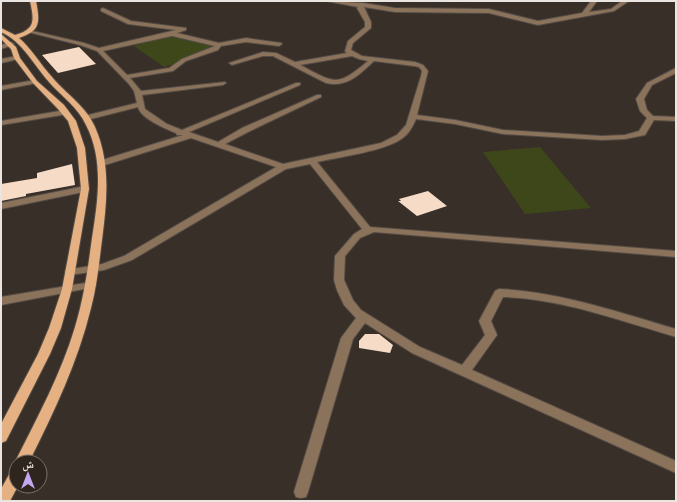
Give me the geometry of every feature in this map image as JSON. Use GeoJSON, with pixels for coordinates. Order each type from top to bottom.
{"type":"FeatureCollection","features":[{"type":"Feature","properties":{"kind":"main road"},"geometry":{"type":"LineString","coordinates":[[9,43],[30,31],[34,27],[36,17],[34,1]]}},
{"type":"Feature","properties":{"kind":"main road"},"geometry":{"type":"LineString","coordinates":[[1,30],[17,58],[35,82],[65,112],[75,128],[84,171],[85,189],[71,260],[67,289],[55,328],[44,354],[1,437]]}},
{"type":"Feature","properties":{"kind":"main road"},"geometry":{"type":"LineString","coordinates":[[1,36],[9,43],[23,44],[50,79],[77,105],[87,118],[98,144],[102,163],[104,187],[93,270],[84,316],[69,362],[41,425],[26,454]]}},
{"type":"Feature","properties":{"kind":"main road"},"geometry":{"type":"LineString","coordinates":[[2,501],[8,490]]}},
{"type":"Feature","properties":{"kind":"street"},"geometry":{"type":"LineString","coordinates":[[329,1],[406,11],[489,11],[538,23],[612,10],[626,1]]}},
{"type":"Feature","properties":{"kind":"street"},"geometry":{"type":"LineString","coordinates":[[584,14],[594,1]]}},
{"type":"Feature","properties":{"kind":"street"},"geometry":{"type":"LineString","coordinates":[[70,272],[93,270],[128,258],[283,167],[390,142],[405,132],[414,117],[424,74],[423,68],[415,64],[361,58],[348,51],[348,45],[368,28],[368,22],[360,8],[363,5]]}},
{"type":"Feature","properties":{"kind":"street"},"geometry":{"type":"LineString","coordinates":[[99,50],[170,34],[184,29],[130,23],[103,10]]}},
{"type":"Feature","properties":{"kind":"street"},"geometry":{"type":"LineString","coordinates":[[30,31],[82,44],[99,50],[126,77],[134,88],[138,94],[142,110],[152,119],[164,126],[184,134],[220,144],[283,167]]}},
{"type":"Feature","properties":{"kind":"street"},"geometry":{"type":"LineString","coordinates":[[170,34],[219,45],[246,40],[279,44]]}},
{"type":"Feature","properties":{"kind":"street"},"geometry":{"type":"LineString","coordinates":[[126,77],[171,70],[184,60],[216,49],[219,45]]}},
{"type":"Feature","properties":{"kind":"street"},"geometry":{"type":"LineString","coordinates":[[232,63],[267,53],[274,54],[296,64],[328,82],[340,83],[347,81],[372,60]]}},
{"type":"Feature","properties":{"kind":"street"},"geometry":{"type":"LineString","coordinates":[[296,64],[352,54]]}},
{"type":"Feature","properties":{"kind":"street"},"geometry":{"type":"LineString","coordinates":[[1,61],[17,58]]}},
{"type":"Feature","properties":{"kind":"street"},"geometry":{"type":"LineString","coordinates":[[676,70],[649,84],[640,99],[644,111],[651,118],[676,119]]}},
{"type":"Feature","properties":{"kind":"street"},"geometry":{"type":"LineString","coordinates":[[1,88],[35,82]]}},
{"type":"Feature","properties":{"kind":"street"},"geometry":{"type":"LineString","coordinates":[[138,94],[223,83]]}},
{"type":"Feature","properties":{"kind":"street"},"geometry":{"type":"LineString","coordinates":[[102,163],[184,134],[298,84]]}},
{"type":"Feature","properties":{"kind":"street"},"geometry":{"type":"LineString","coordinates":[[220,144],[245,130],[319,96]]}},
{"type":"Feature","properties":{"kind":"street"},"geometry":{"type":"LineString","coordinates":[[87,118],[140,104]]}},
{"type":"Feature","properties":{"kind":"street"},"geometry":{"type":"LineString","coordinates":[[1,123],[65,112]]}},
{"type":"Feature","properties":{"kind":"street"},"geometry":{"type":"LineString","coordinates":[[414,117],[462,123],[503,132],[602,138],[625,137],[642,133],[646,130],[651,118]]}},
{"type":"Feature","properties":{"kind":"street"},"geometry":{"type":"LineString","coordinates":[[311,160],[368,230]]}},
{"type":"Feature","properties":{"kind":"street"},"geometry":{"type":"LineString","coordinates":[[1,206],[85,189]]}},
{"type":"Feature","properties":{"kind":"street"},"geometry":{"type":"LineString","coordinates":[[676,254],[394,230],[368,230],[357,236],[345,249],[340,256],[339,266],[339,280],[348,302],[362,317],[416,350],[676,467]]}},
{"type":"Feature","properties":{"kind":"street"},"geometry":{"type":"LineString","coordinates":[[1,301],[90,285]]}},
{"type":"Feature","properties":{"kind":"street"},"geometry":{"type":"LineString","coordinates":[[464,371],[491,335],[485,321],[499,293],[513,293],[548,299],[631,319],[676,334]]}},
{"type":"Feature","properties":{"kind":"street"},"geometry":{"type":"LineString","coordinates":[[301,492],[347,338],[362,317]]}},
{"type":"Feature","properties":{"kind":"green space"},"geometry":{"type":"Polygon","coordinates":[[[166,36],[214,45],[214,49],[201,52],[164,67],[134,46],[166,36]]]}},
{"type":"Feature","properties":{"kind":"green space"},"geometry":{"type":"Polygon","coordinates":[[[540,147],[591,208],[525,214],[483,152],[540,147]]]}},
{"type":"Feature","properties":{"kind":"building"},"geometry":{"type":"Polygon","coordinates":[[[79,47],[96,64],[58,73],[42,55],[79,47]]]}},
{"type":"Feature","properties":{"kind":"building"},"geometry":{"type":"Polygon","coordinates":[[[72,164],[75,185],[26,194],[26,196],[1,201],[1,184],[37,178],[37,173],[72,164]]]}},
{"type":"Feature","properties":{"kind":"building"},"geometry":{"type":"Polygon","coordinates":[[[428,191],[447,206],[417,216],[398,201],[401,201],[399,199],[428,191]]]}},
{"type":"Feature","properties":{"kind":"building"},"geometry":{"type":"Polygon","coordinates":[[[365,334],[379,334],[393,345],[390,353],[359,348],[359,341],[365,334]]]}}]}
